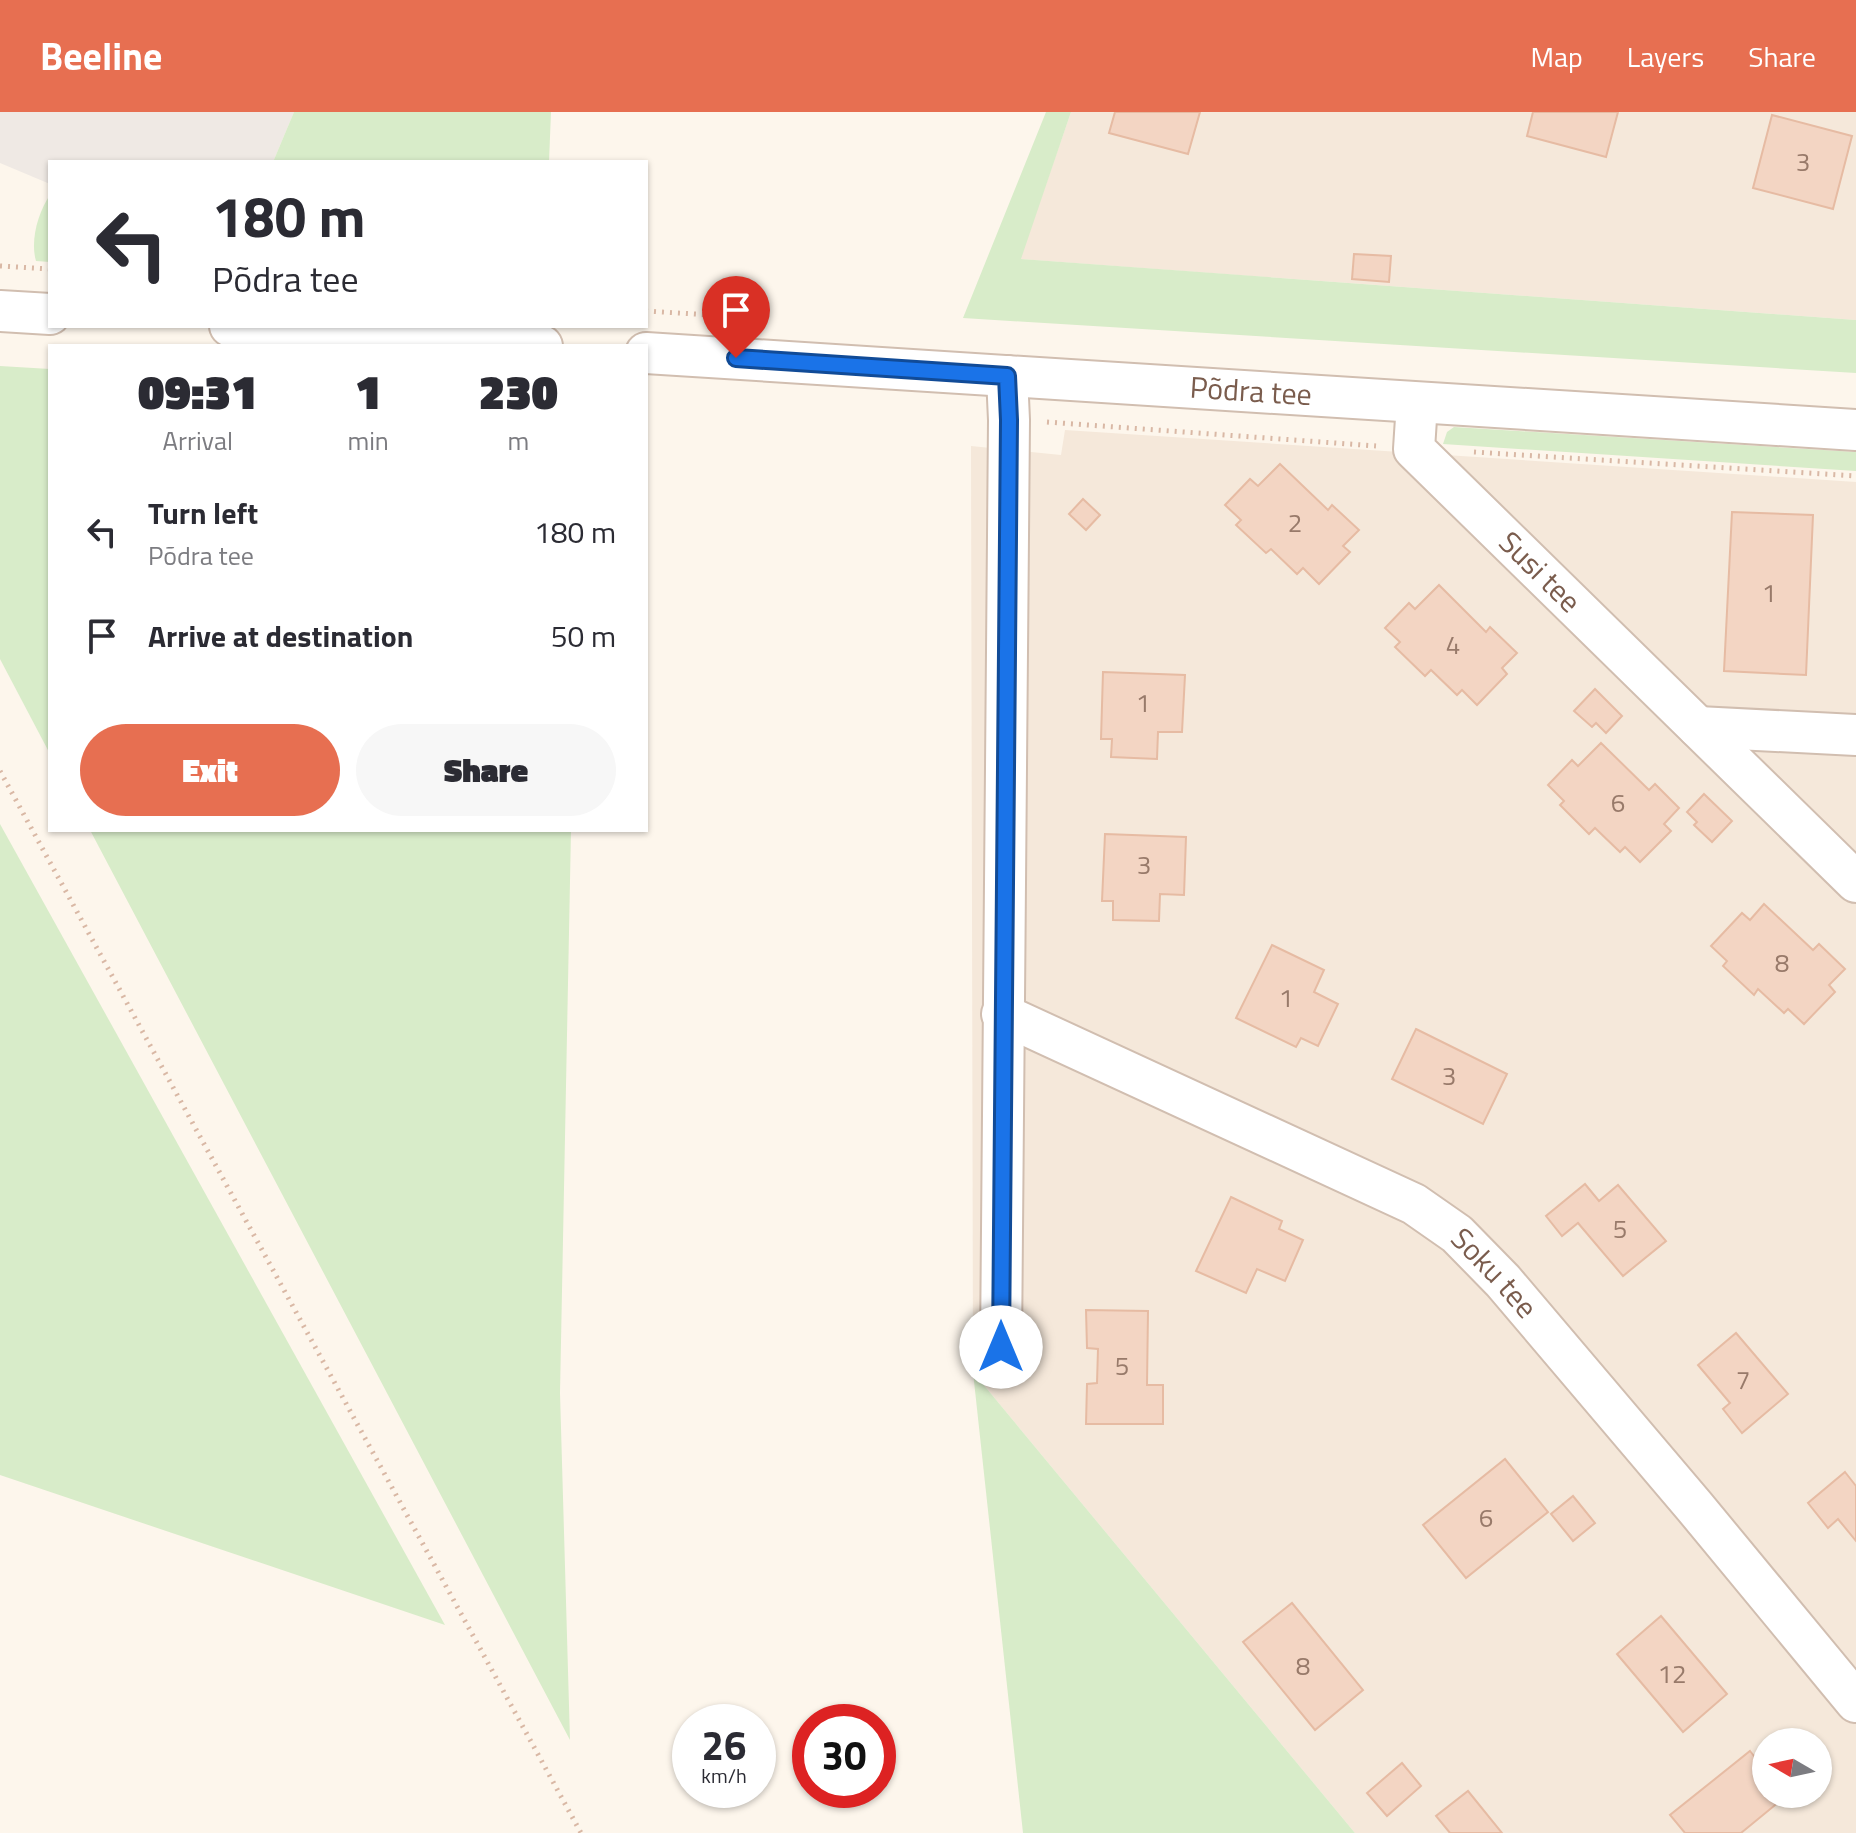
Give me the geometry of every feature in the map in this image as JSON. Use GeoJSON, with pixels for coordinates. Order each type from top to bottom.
{"type":"FeatureCollection","features":[{"type":"Feature","properties":{"kind":"street"},"geometry":{"type":"LineString","coordinates":[[0,311],[48,314]]}},
{"type":"Feature","properties":{"kind":"street"},"geometry":{"type":"LineString","coordinates":[[261,328],[511,344]]}},
{"type":"Feature","properties":{"kind":"street","name":"Põdra tee"},"geometry":{"type":"LineString","coordinates":[[648,353],[1856,430]]}},
{"type":"Feature","properties":{"kind":"street"},"geometry":{"type":"LineString","coordinates":[[1001,1347],[1007,376]]}},
{"type":"Feature","properties":{"kind":"street","name":"Susi tee"},"geometry":{"type":"LineString","coordinates":[[1417,403],[1414,449],[1856,882]]}},
{"type":"Feature","properties":{"kind":"street"},"geometry":{"type":"LineString","coordinates":[[1698,727],[1856,735]]}},
{"type":"Feature","properties":{"kind":"street","name":"Soku tee"},"geometry":{"type":"LineString","coordinates":[[1002,1014],[1414,1204],[1457,1234],[1503,1281],[1856,1702]]}},
{"type":"Feature","properties":{"kind":"path"},"geometry":{"type":"LineString","coordinates":[[0,266],[48,269]]}},
{"type":"Feature","properties":{"kind":"path"},"geometry":{"type":"LineString","coordinates":[[0,771],[581,1833]]}},
{"type":"Feature","properties":{"kind":"shaded area"},"geometry":{"type":"Polygon","coordinates":[[[0,112],[294,112],[274,160],[48,160],[48,183],[0,163],[0,112]]]}},
{"type":"Feature","properties":{"kind":"shaded area"},"geometry":{"type":"Polygon","coordinates":[[[1071,112],[1856,112],[1856,320],[1020,259],[1071,112]]]}},
{"type":"Feature","properties":{"kind":"shaded area"},"geometry":{"type":"Polygon","coordinates":[[[1065,430],[1856,482],[1856,1833],[1355,1833],[973,1372],[971,446],[1061,455],[1065,430]]]}},
{"type":"Feature","properties":{"kind":"green space"},"geometry":{"type":"Polygon","coordinates":[[[294,112],[551,112],[549,160],[274,160],[294,112]]]}},
{"type":"Feature","properties":{"kind":"green space"},"geometry":{"type":"Polygon","coordinates":[[[1046,112],[1071,112],[1021,259],[1856,320],[1856,373],[963,318],[1046,112]]]}},
{"type":"Feature","properties":{"kind":"green space"},"geometry":{"type":"Polygon","coordinates":[[[48,199],[48,262],[36,261],[34,253],[36,227],[48,199]]]}},
{"type":"Feature","properties":{"kind":"green space"},"geometry":{"type":"Polygon","coordinates":[[[0,366],[48,369],[48,750],[0,659],[0,366]]]}},
{"type":"Feature","properties":{"kind":"green space"},"geometry":{"type":"Polygon","coordinates":[[[1454,427],[1856,452],[1856,471],[1443,444],[1447,432],[1454,427]]]}},
{"type":"Feature","properties":{"kind":"green space"},"geometry":{"type":"Polygon","coordinates":[[[0,824],[445,1625],[0,1475],[0,824]]]}},
{"type":"Feature","properties":{"kind":"green space"},"geometry":{"type":"Polygon","coordinates":[[[91,832],[571,832],[560,1393],[570,1740],[91,832]]]}},
{"type":"Feature","properties":{"kind":"green space"},"geometry":{"type":"Polygon","coordinates":[[[973,1372],[1355,1833],[1023,1833],[973,1372]]]}},
{"type":"Feature","properties":{"kind":"building"},"geometry":{"type":"Polygon","coordinates":[[[1115,112],[1200,112],[1188,154],[1109,133],[1115,112]]]}},
{"type":"Feature","properties":{"kind":"building"},"geometry":{"type":"Polygon","coordinates":[[[1533,112],[1618,112],[1606,157],[1527,136],[1533,112]]]}},
{"type":"Feature","properties":{"kind":"building"},"geometry":{"type":"Polygon","coordinates":[[[1772,115],[1852,136],[1833,209],[1753,188],[1772,115]]]}},
{"type":"Feature","properties":{"kind":"building"},"geometry":{"type":"Polygon","coordinates":[[[1354,254],[1391,256],[1389,282],[1352,279],[1354,254]]]}},
{"type":"Feature","properties":{"kind":"building"},"geometry":{"type":"Polygon","coordinates":[[[1280,464],[1328,510],[1332,505],[1359,530],[1343,546],[1350,552],[1319,584],[1303,568],[1297,574],[1271,549],[1266,553],[1236,525],[1241,520],[1225,505],[1250,479],[1258,486],[1280,464]]]}},
{"type":"Feature","properties":{"kind":"building"},"geometry":{"type":"Polygon","coordinates":[[[1083,499],[1100,515],[1086,530],[1069,514],[1083,499]]]}},
{"type":"Feature","properties":{"kind":"building"},"geometry":{"type":"Polygon","coordinates":[[[1732,512],[1813,515],[1806,675],[1724,671],[1732,512]]]}},
{"type":"Feature","properties":{"kind":"building"},"geometry":{"type":"Polygon","coordinates":[[[1439,585],[1486,632],[1490,627],[1517,653],[1502,668],[1507,674],[1477,705],[1462,690],[1457,695],[1431,670],[1425,676],[1395,647],[1400,642],[1385,628],[1409,603],[1415,609],[1439,585]]]}},
{"type":"Feature","properties":{"kind":"building"},"geometry":{"type":"Polygon","coordinates":[[[1103,672],[1185,675],[1182,732],[1158,732],[1157,759],[1111,757],[1112,739],[1101,739],[1103,672]]]}},
{"type":"Feature","properties":{"kind":"building"},"geometry":{"type":"Polygon","coordinates":[[[1595,689],[1622,716],[1606,733],[1596,723],[1592,727],[1574,711],[1595,689]]]}},
{"type":"Feature","properties":{"kind":"building"},"geometry":{"type":"Polygon","coordinates":[[[1601,743],[1649,790],[1655,784],[1679,808],[1664,824],[1671,831],[1640,862],[1625,847],[1620,852],[1595,828],[1589,834],[1560,805],[1564,801],[1548,785],[1572,760],[1578,766],[1601,743]]]}},
{"type":"Feature","properties":{"kind":"building"},"geometry":{"type":"Polygon","coordinates":[[[1704,794],[1732,821],[1712,842],[1694,825],[1697,822],[1687,812],[1704,794]]]}},
{"type":"Feature","properties":{"kind":"building"},"geometry":{"type":"Polygon","coordinates":[[[1105,834],[1186,837],[1184,895],[1160,894],[1159,921],[1113,920],[1113,901],[1102,901],[1105,834]]]}},
{"type":"Feature","properties":{"kind":"building"},"geometry":{"type":"Polygon","coordinates":[[[1764,904],[1813,950],[1819,944],[1845,969],[1829,985],[1835,992],[1804,1024],[1788,1009],[1784,1013],[1758,989],[1754,995],[1723,966],[1727,961],[1711,946],[1742,913],[1750,920],[1764,904]]]}},
{"type":"Feature","properties":{"kind":"building"},"geometry":{"type":"Polygon","coordinates":[[[1272,945],[1324,970],[1314,992],[1338,1004],[1318,1046],[1301,1038],[1296,1047],[1236,1018],[1272,945]]]}},
{"type":"Feature","properties":{"kind":"building"},"geometry":{"type":"Polygon","coordinates":[[[1416,1029],[1507,1074],[1483,1124],[1392,1079],[1416,1029]]]}},
{"type":"Feature","properties":{"kind":"building"},"geometry":{"type":"Polygon","coordinates":[[[1585,1184],[1599,1201],[1618,1185],[1666,1241],[1623,1276],[1578,1223],[1562,1236],[1546,1216],[1585,1184]]]}},
{"type":"Feature","properties":{"kind":"building"},"geometry":{"type":"Polygon","coordinates":[[[1231,1197],[1282,1221],[1279,1229],[1303,1240],[1285,1281],[1257,1269],[1246,1293],[1196,1271],[1231,1197]]]}},
{"type":"Feature","properties":{"kind":"building"},"geometry":{"type":"Polygon","coordinates":[[[1086,1310],[1148,1311],[1147,1385],[1163,1385],[1163,1424],[1086,1424],[1087,1384],[1097,1383],[1098,1349],[1087,1348],[1086,1310]]]}},
{"type":"Feature","properties":{"kind":"building"},"geometry":{"type":"Polygon","coordinates":[[[1736,1333],[1788,1394],[1742,1433],[1723,1409],[1730,1403],[1698,1365],[1736,1333]]]}},
{"type":"Feature","properties":{"kind":"building"},"geometry":{"type":"Polygon","coordinates":[[[1505,1459],[1548,1512],[1466,1578],[1423,1525],[1505,1459]]]}},
{"type":"Feature","properties":{"kind":"building"},"geometry":{"type":"Polygon","coordinates":[[[1845,1472],[1856,1486],[1856,1541],[1838,1519],[1828,1528],[1808,1503],[1845,1472]]]}},
{"type":"Feature","properties":{"kind":"building"},"geometry":{"type":"Polygon","coordinates":[[[1573,1496],[1595,1523],[1573,1541],[1551,1514],[1573,1496]]]}},
{"type":"Feature","properties":{"kind":"building"},"geometry":{"type":"Polygon","coordinates":[[[1292,1603],[1363,1690],[1315,1730],[1243,1642],[1292,1603]]]}},
{"type":"Feature","properties":{"kind":"building"},"geometry":{"type":"Polygon","coordinates":[[[1661,1616],[1727,1694],[1683,1732],[1617,1654],[1661,1616]]]}},
{"type":"Feature","properties":{"kind":"building"},"geometry":{"type":"Polygon","coordinates":[[[1750,1751],[1752,1754],[1752,1808],[1771,1808],[1741,1833],[1685,1833],[1670,1815],[1750,1751]]]}},
{"type":"Feature","properties":{"kind":"building"},"geometry":{"type":"Polygon","coordinates":[[[1402,1763],[1421,1786],[1387,1816],[1367,1793],[1402,1763]]]}},
{"type":"Feature","properties":{"kind":"building"},"geometry":{"type":"Polygon","coordinates":[[[1468,1791],[1502,1833],[1450,1833],[1436,1816],[1468,1791]]]}},
{"type":"Feature","properties":{"kind":"route"},"geometry":{"type":"LineString","coordinates":[[736,358],[1007,376],[1001,1347]]}}]}
